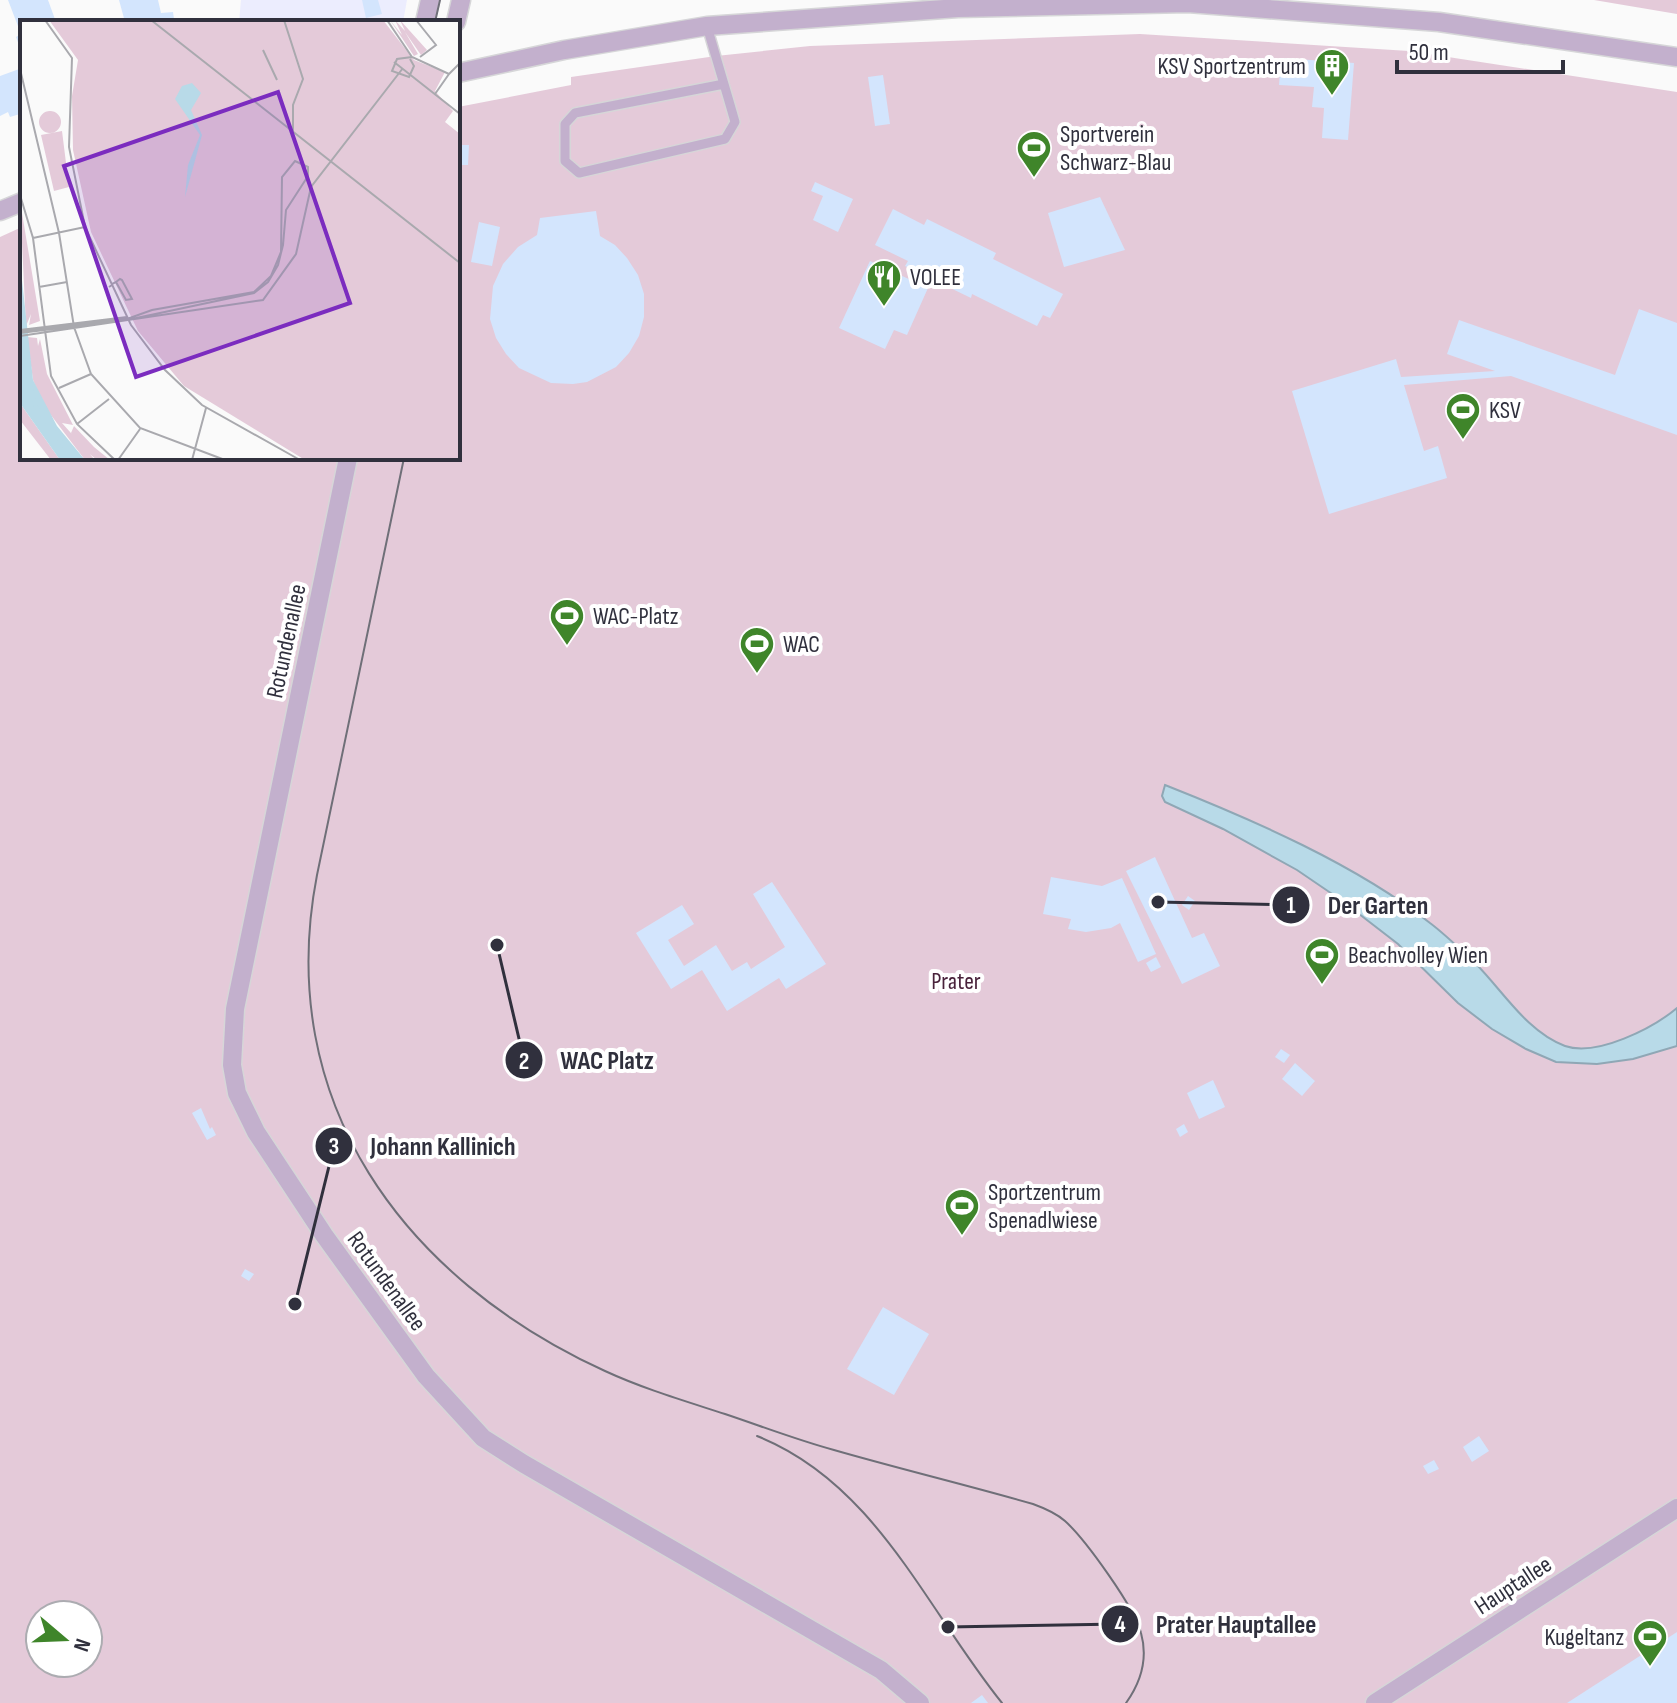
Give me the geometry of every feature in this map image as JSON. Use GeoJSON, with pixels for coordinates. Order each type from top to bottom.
{"type":"FeatureCollection","features":[{"type":"Feature","properties":{"kind":"street"},"geometry":{"type":"LineString","coordinates":[[425,20],[430,0]]}},
{"type":"Feature","properties":{"kind":"street"},"geometry":{"type":"LineString","coordinates":[[456,20],[461,0]]}},
{"type":"Feature","properties":{"kind":"street"},"geometry":{"type":"LineString","coordinates":[[460,73],[564,50],[707,26],[958,8],[1188,2],[1439,22],[1677,57]]}},
{"type":"Feature","properties":{"kind":"street"},"geometry":{"type":"LineString","coordinates":[[0,211],[20,203]]}},
{"type":"Feature","properties":{"kind":"street","name":"Rotundenallee"},"geometry":{"type":"LineString","coordinates":[[348,460],[235,1009],[232,1065],[237,1093],[256,1132],[324,1235],[426,1376],[483,1438],[881,1670],[920,1703]]}},
{"type":"Feature","properties":{"kind":"street","name":"Hauptallee"},"geometry":{"type":"LineString","coordinates":[[1375,1703],[1677,1508]]}},
{"type":"Feature","properties":{"kind":"lane"},"geometry":{"type":"LineString","coordinates":[[707,26],[724,84],[735,122],[725,139],[579,173],[565,161],[565,124],[575,113],[724,84]]}},
{"type":"Feature","properties":{"kind":"shaded area"},"geometry":{"type":"Polygon","coordinates":[[[241,0],[407,0],[403,20],[239,20],[241,0]]]}},
{"type":"Feature","properties":{"kind":"shaded area"},"geometry":{"type":"Polygon","coordinates":[[[1165,785],[1302,845],[1401,902],[1476,964],[1516,1010],[1551,1040],[1565,1046],[1593,1048],[1639,1032],[1677,1008],[1677,1046],[1633,1059],[1597,1064],[1556,1062],[1526,1049],[1492,1029],[1458,1003],[1398,944],[1341,900],[1297,870],[1223,829],[1165,802],[1162,796],[1165,785]]]}},
{"type":"Feature","properties":{"kind":"green space"},"geometry":{"type":"Polygon","coordinates":[[[1594,0],[1677,0],[1677,14],[1594,0]]]}},
{"type":"Feature","properties":{"kind":"green space","name":"Prater"},"geometry":{"type":"Polygon","coordinates":[[[1140,34],[1409,51],[1677,92],[1677,1703],[0,1703],[0,237],[20,228],[20,460],[460,460],[460,107],[571,85],[571,77],[810,46],[1140,34]]]}},
{"type":"Feature","properties":{"kind":"building"},"geometry":{"type":"Polygon","coordinates":[[[8,0],[48,0],[55,20],[20,20],[20,31],[8,0]]]}},
{"type":"Feature","properties":{"kind":"building"},"geometry":{"type":"Polygon","coordinates":[[[119,0],[158,0],[161,13],[173,12],[174,19],[172,20],[124,20],[119,0]]]}},
{"type":"Feature","properties":{"kind":"building"},"geometry":{"type":"Polygon","coordinates":[[[362,0],[378,0],[382,14],[366,18],[362,0]]]}},
{"type":"Feature","properties":{"kind":"building","name":"KSV Sportzentrum"},"geometry":{"type":"Polygon","coordinates":[[[1281,58],[1354,63],[1348,140],[1322,138],[1324,108],[1312,107],[1314,87],[1279,85],[1281,58]]]}},
{"type":"Feature","properties":{"kind":"building"},"geometry":{"type":"Polygon","coordinates":[[[20,69],[20,114],[10,117],[8,112],[0,116],[0,76],[20,69]]]}},
{"type":"Feature","properties":{"kind":"building"},"geometry":{"type":"Polygon","coordinates":[[[883,75],[890,124],[875,126],[868,77],[883,75]]]}},
{"type":"Feature","properties":{"kind":"building"},"geometry":{"type":"Polygon","coordinates":[[[460,145],[469,145],[468,165],[460,165],[460,145]]]}},
{"type":"Feature","properties":{"kind":"building"},"geometry":{"type":"Polygon","coordinates":[[[815,182],[853,199],[838,232],[813,220],[823,196],[811,191],[815,182]]]}},
{"type":"Feature","properties":{"kind":"building"},"geometry":{"type":"Polygon","coordinates":[[[1100,197],[1125,250],[1064,267],[1048,213],[1100,197]]]}},
{"type":"Feature","properties":{"kind":"building"},"geometry":{"type":"Polygon","coordinates":[[[893,209],[924,225],[927,219],[996,253],[993,259],[1063,294],[1050,318],[1043,315],[1037,326],[905,266],[908,261],[875,245],[893,209]]]}},
{"type":"Feature","properties":{"kind":"building"},"geometry":{"type":"Polygon","coordinates":[[[596,211],[600,236],[615,245],[638,275],[644,294],[644,317],[639,336],[616,367],[587,382],[551,383],[519,368],[496,338],[490,319],[493,286],[503,264],[518,247],[537,235],[540,218],[596,211]]]}},
{"type":"Feature","properties":{"kind":"building"},"geometry":{"type":"Polygon","coordinates":[[[479,222],[500,227],[492,266],[471,262],[479,222]]]}},
{"type":"Feature","properties":{"kind":"building","name":"VOLEE"},"geometry":{"type":"Polygon","coordinates":[[[870,261],[928,288],[907,335],[894,330],[885,349],[839,328],[870,261]]]}},
{"type":"Feature","properties":{"kind":"building"},"geometry":{"type":"Polygon","coordinates":[[[1639,309],[1677,323],[1677,435],[1511,376],[1404,385],[1424,451],[1438,446],[1447,478],[1329,514],[1292,391],[1396,359],[1401,377],[1495,371],[1447,354],[1459,320],[1615,375],[1639,309]]]}},
{"type":"Feature","properties":{"kind":"building"},"geometry":{"type":"Polygon","coordinates":[[[1155,857],[1192,938],[1204,933],[1220,966],[1182,984],[1126,871],[1155,857]]]}},
{"type":"Feature","properties":{"kind":"building"},"geometry":{"type":"Polygon","coordinates":[[[1051,877],[1102,886],[1122,878],[1156,954],[1138,962],[1120,923],[1111,928],[1086,932],[1068,929],[1071,919],[1043,914],[1051,877]]]}},
{"type":"Feature","properties":{"kind":"building"},"geometry":{"type":"Polygon","coordinates":[[[772,882],[826,964],[786,989],[779,978],[727,1011],[702,970],[671,989],[636,933],[682,905],[694,924],[668,940],[684,966],[716,945],[732,971],[747,962],[751,969],[785,947],[753,894],[772,882]]]}},
{"type":"Feature","properties":{"kind":"building"},"geometry":{"type":"Polygon","coordinates":[[[1188,896],[1195,901],[1189,910],[1182,905],[1188,896]]]}},
{"type":"Feature","properties":{"kind":"building"},"geometry":{"type":"Polygon","coordinates":[[[1156,957],[1161,967],[1151,972],[1146,963],[1156,957]]]}},
{"type":"Feature","properties":{"kind":"building"},"geometry":{"type":"Polygon","coordinates":[[[1281,1049],[1290,1055],[1284,1063],[1275,1057],[1281,1049]]]}},
{"type":"Feature","properties":{"kind":"building"},"geometry":{"type":"Polygon","coordinates":[[[1295,1063],[1315,1081],[1302,1096],[1282,1079],[1295,1063]]]}},
{"type":"Feature","properties":{"kind":"building"},"geometry":{"type":"Polygon","coordinates":[[[1213,1080],[1225,1107],[1199,1119],[1187,1093],[1213,1080]]]}},
{"type":"Feature","properties":{"kind":"building"},"geometry":{"type":"Polygon","coordinates":[[[201,1108],[216,1135],[207,1140],[192,1113],[201,1108]]]}},
{"type":"Feature","properties":{"kind":"building"},"geometry":{"type":"Polygon","coordinates":[[[1184,1124],[1188,1132],[1180,1137],[1176,1129],[1184,1124]]]}},
{"type":"Feature","properties":{"kind":"building"},"geometry":{"type":"Polygon","coordinates":[[[245,1269],[254,1274],[249,1281],[241,1276],[245,1269]]]}},
{"type":"Feature","properties":{"kind":"building"},"geometry":{"type":"Polygon","coordinates":[[[883,1307],[929,1334],[894,1395],[847,1369],[883,1307]]]}},
{"type":"Feature","properties":{"kind":"building"},"geometry":{"type":"Polygon","coordinates":[[[1479,1436],[1489,1451],[1472,1462],[1463,1447],[1479,1436]]]}},
{"type":"Feature","properties":{"kind":"building"},"geometry":{"type":"Polygon","coordinates":[[[1434,1460],[1439,1469],[1428,1474],[1423,1466],[1434,1460]]]}},
{"type":"Feature","properties":{"kind":"building","name":"Kugeltanz"},"geometry":{"type":"Polygon","coordinates":[[[1677,1632],[1677,1703],[1567,1703],[1677,1632]]]}},
{"type":"Feature","properties":{"kind":"building"},"geometry":{"type":"Polygon","coordinates":[[[982,1695],[988,1703],[971,1703],[982,1695]]]}},
{"type":"Feature","properties":{"kind":"tram line"},"geometry":{"type":"LineString","coordinates":[[435,20],[440,0]]}},
{"type":"Feature","properties":{"kind":"tram line"},"geometry":{"type":"LineString","coordinates":[[404,460],[317,875],[308,958],[315,1035],[336,1107],[369,1174],[414,1233],[469,1287],[533,1333],[605,1371],[806,1442],[1033,1504],[1061,1518],[1108,1574],[1141,1633],[1144,1652],[1142,1670],[1126,1703]]}},
{"type":"Feature","properties":{"kind":"tram line"},"geometry":{"type":"LineString","coordinates":[[757,1436],[799,1457],[835,1484],[867,1516],[896,1552],[1002,1703]]}},
{"type":"Feature","properties":{"kind":"place","name":"KSV Sportzentrum"},"geometry":{"type":"Point","coordinates":[1332,97]}},
{"type":"Feature","properties":{"kind":"place","name":"Sportverein Schwarz-Blau"},"geometry":{"type":"Point","coordinates":[1034,179]}},
{"type":"Feature","properties":{"kind":"place","name":"VOLEE"},"geometry":{"type":"Point","coordinates":[884,308]}},
{"type":"Feature","properties":{"kind":"place","name":"KSV"},"geometry":{"type":"Point","coordinates":[1463,441]}},
{"type":"Feature","properties":{"kind":"place","name":"WAC-Platz"},"geometry":{"type":"Point","coordinates":[567,647]}},
{"type":"Feature","properties":{"kind":"place","name":"WAC"},"geometry":{"type":"Point","coordinates":[757,675]}},
{"type":"Feature","properties":{"kind":"place","name":"Der Garten"},"geometry":{"type":"Point","coordinates":[1158,902]}},
{"type":"Feature","properties":{"kind":"place","name":"WAC Platz"},"geometry":{"type":"Point","coordinates":[497,945]}},
{"type":"Feature","properties":{"kind":"place","name":"Beachvolley Wien"},"geometry":{"type":"Point","coordinates":[1322,986]}},
{"type":"Feature","properties":{"kind":"place","name":"Sportzentrum Spenadlwiese"},"geometry":{"type":"Point","coordinates":[962,1237]}},
{"type":"Feature","properties":{"kind":"place","name":"Johann Kallinich"},"geometry":{"type":"Point","coordinates":[295,1304]}},
{"type":"Feature","properties":{"kind":"place","name":"Prater Hauptallee"},"geometry":{"type":"Point","coordinates":[948,1627]}},
{"type":"Feature","properties":{"kind":"place","name":"Kugeltanz"},"geometry":{"type":"Point","coordinates":[1650,1668]}}]}
